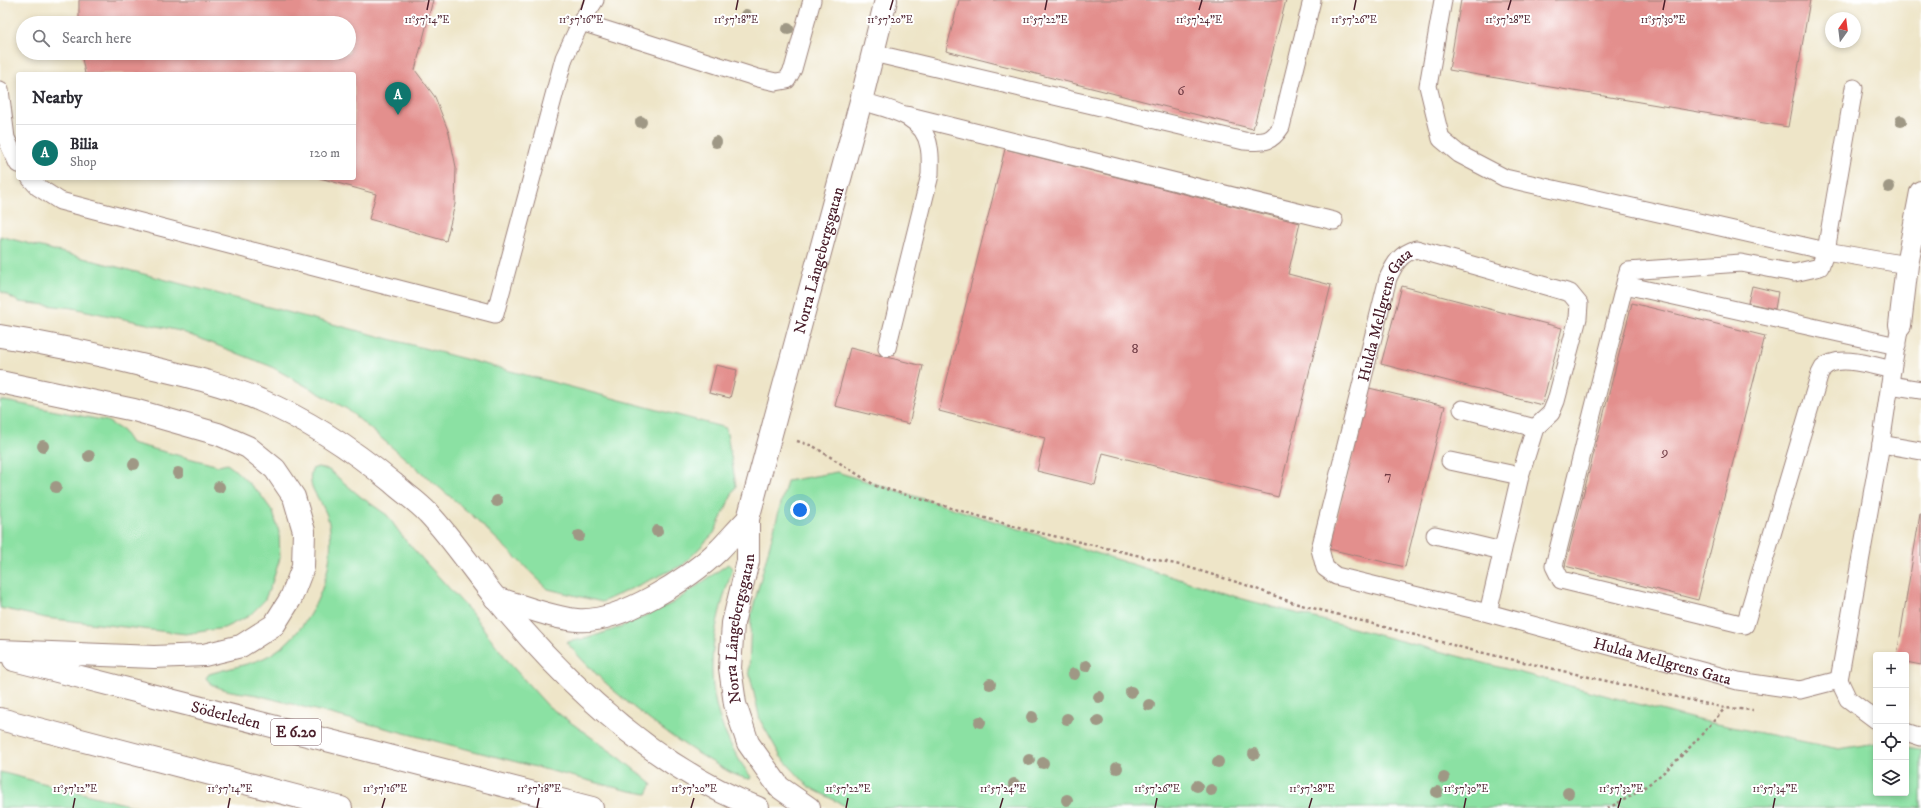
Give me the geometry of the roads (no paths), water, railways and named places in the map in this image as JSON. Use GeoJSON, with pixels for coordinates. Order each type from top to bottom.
{"type":"FeatureCollection","features":[{"type":"Feature","properties":{"kind":"main road","name":"Norra Långebergsgatan"},"geometry":{"type":"LineString","coordinates":[[809,808],[779,787],[748,743],[735,704],[730,668],[733,623],[748,561],[748,519],[861,101],[886,0]]}},
{"type":"Feature","properties":{"kind":"main road"},"geometry":{"type":"LineString","coordinates":[[1898,336],[1907,265],[1920,198]]}},
{"type":"Feature","properties":{"kind":"main road"},"geometry":{"type":"LineString","coordinates":[[0,336],[45,343],[185,375],[260,400],[319,430],[378,471],[428,513],[495,598],[579,689],[627,730],[662,755],[730,797],[758,808]]}},
{"type":"Feature","properties":{"kind":"main road"},"geometry":{"type":"LineString","coordinates":[[0,382],[134,410],[218,434],[248,447],[275,469],[294,497],[304,531],[303,566],[291,598],[274,625],[241,646],[204,655],[154,657],[0,651]]}},
{"type":"Feature","properties":{"kind":"main road","name":"Norra Långebergsgatan"},"geometry":{"type":"LineString","coordinates":[[495,598],[560,617],[578,620],[600,619],[628,608],[669,588],[718,551],[748,519]]}},
{"type":"Feature","properties":{"kind":"main road","name":"Söderleden"},"geometry":{"type":"LineString","coordinates":[[0,657],[592,808]]}},
{"type":"Feature","properties":{"kind":"main road"},"geometry":{"type":"LineString","coordinates":[[0,719],[341,808]]}},
{"type":"Feature","properties":{"kind":"lane"},"geometry":{"type":"LineString","coordinates":[[32,180],[38,188],[60,201],[495,314],[564,58],[581,22],[595,0]]}},
{"type":"Feature","properties":{"kind":"lane"},"geometry":{"type":"LineString","coordinates":[[581,22],[758,78],[776,82],[787,80],[793,69],[812,0]]}},
{"type":"Feature","properties":{"kind":"lane"},"geometry":{"type":"LineString","coordinates":[[873,53],[1244,141],[1264,142],[1275,137],[1281,127],[1312,0]]}},
{"type":"Feature","properties":{"kind":"lane"},"geometry":{"type":"LineString","coordinates":[[1443,0],[1428,86],[1441,139],[1460,154],[1505,178],[1826,251],[1907,265]]}},
{"type":"Feature","properties":{"kind":"lane"},"geometry":{"type":"LineString","coordinates":[[1854,88],[1826,251],[1820,267],[1794,273],[1741,263],[1628,271],[1554,566],[1562,580],[1745,625],[1816,387],[1823,369],[1835,361],[1853,362],[1921,390]]}},
{"type":"Feature","properties":{"kind":"lane"},"geometry":{"type":"LineString","coordinates":[[0,90],[6,138],[16,160]]}},
{"type":"Feature","properties":{"kind":"lane"},"geometry":{"type":"LineString","coordinates":[[861,101],[906,115],[1334,221]]}},
{"type":"Feature","properties":{"kind":"lane"},"geometry":{"type":"LineString","coordinates":[[887,348],[930,175],[929,146],[921,128],[906,115]]}},
{"type":"Feature","properties":{"kind":"lane","name":"Hulda Mellgrens Gata"},"geometry":{"type":"LineString","coordinates":[[1488,613],[1520,476],[1535,428],[1551,413],[1556,401],[1578,318],[1579,304],[1570,293],[1416,249],[1406,252],[1396,261],[1388,278],[1320,549],[1325,568],[1336,576],[1488,613],[1738,682],[1800,690],[1839,680]]}},
{"type":"Feature","properties":{"kind":"lane"},"geometry":{"type":"LineString","coordinates":[[1625,285],[1898,336],[1882,444],[1839,680],[1848,699],[1873,718]]}},
{"type":"Feature","properties":{"kind":"lane"},"geometry":{"type":"LineString","coordinates":[[1462,409],[1535,428]]}},
{"type":"Feature","properties":{"kind":"lane"},"geometry":{"type":"LineString","coordinates":[[1882,444],[1921,451]]}},
{"type":"Feature","properties":{"kind":"lane"},"geometry":{"type":"LineString","coordinates":[[1450,461],[1520,476]]}},
{"type":"Feature","properties":{"kind":"lane"},"geometry":{"type":"LineString","coordinates":[[1435,535],[1502,552]]}},
{"type":"Feature","properties":{"kind":"lane"},"geometry":{"type":"LineString","coordinates":[[1909,733],[1921,737]]}},
{"type":"Feature","properties":{"kind":"place","name":"Bilia"},"geometry":{"type":"Point","coordinates":[398,115]}}]}
